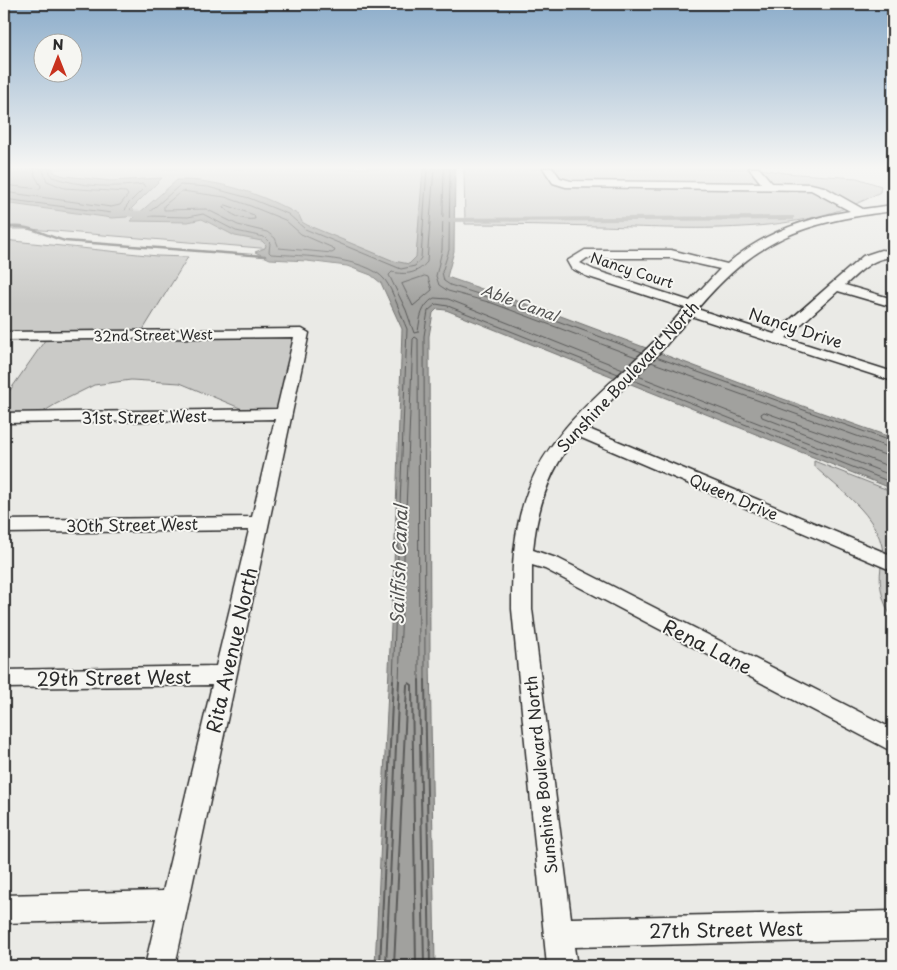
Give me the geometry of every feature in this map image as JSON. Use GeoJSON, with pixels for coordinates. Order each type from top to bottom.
{"type":"FeatureCollection","features":[{"type":"Feature","properties":{"kind":"street","name":"Sunshine Boulevard North"},"geometry":{"type":"LineString","coordinates":[[562,966],[522,609],[522,554],[527,520],[536,492],[552,458],[575,429],[655,349],[729,268],[752,249],[793,228],[826,218],[853,213]]}},
{"type":"Feature","properties":{"kind":"street","name":"Nancy Court"},"geometry":{"type":"LineString","coordinates":[[691,308],[590,273],[575,265],[573,260],[585,254],[671,254],[689,256],[729,268]]}},
{"type":"Feature","properties":{"kind":"street"},"geometry":{"type":"LineString","coordinates":[[776,339],[873,256],[893,254]]}},
{"type":"Feature","properties":{"kind":"street"},"geometry":{"type":"LineString","coordinates":[[836,286],[893,303]]}},
{"type":"Feature","properties":{"kind":"street","name":"Nancy Drive"},"geometry":{"type":"LineString","coordinates":[[691,308],[776,339],[893,377]]}},
{"type":"Feature","properties":{"kind":"street","name":"32nd Street West"},"geometry":{"type":"LineString","coordinates":[[4,336],[302,333]]}},
{"type":"Feature","properties":{"kind":"street","name":"Rita Avenue North"},"geometry":{"type":"LineString","coordinates":[[160,966],[302,333]]}},
{"type":"Feature","properties":{"kind":"street","name":"31st Street West"},"geometry":{"type":"LineString","coordinates":[[4,418],[284,414]]}},
{"type":"Feature","properties":{"kind":"street","name":"Queen Drive"},"geometry":{"type":"LineString","coordinates":[[575,429],[893,564]]}},
{"type":"Feature","properties":{"kind":"street","name":"30th Street West"},"geometry":{"type":"LineString","coordinates":[[4,526],[260,523]]}},
{"type":"Feature","properties":{"kind":"street","name":"Rena Lane"},"geometry":{"type":"LineString","coordinates":[[522,554],[552,564],[893,742]]}},
{"type":"Feature","properties":{"kind":"street","name":"29th Street West"},"geometry":{"type":"LineString","coordinates":[[4,678],[224,675]]}},
{"type":"Feature","properties":{"kind":"street"},"geometry":{"type":"LineString","coordinates":[[4,909],[174,905]]}},
{"type":"Feature","properties":{"kind":"street","name":"27th Street West"},"geometry":{"type":"LineString","coordinates":[[558,933],[893,925]]}},
{"type":"Feature","properties":{"kind":"shaded area"},"geometry":{"type":"Polygon","coordinates":[[[4,213],[427,213],[414,281],[345,255],[30,229],[4,229],[4,213]]]}},
{"type":"Feature","properties":{"kind":"shaded area"},"geometry":{"type":"Polygon","coordinates":[[[465,213],[828,213],[780,224],[743,227],[668,228],[465,224],[465,213]]]}},
{"type":"Feature","properties":{"kind":"shaded area"},"geometry":{"type":"Polygon","coordinates":[[[4,240],[157,256],[188,257],[138,338],[293,338],[288,401],[284,416],[252,413],[180,383],[131,380],[94,385],[56,404],[30,420],[4,420],[4,399],[50,333],[4,333],[4,240]]]}},
{"type":"Feature","properties":{"kind":"shaded area"},"geometry":{"type":"Polygon","coordinates":[[[814,461],[893,492],[893,619],[886,607],[882,594],[880,574],[883,552],[880,538],[874,526],[866,514],[846,494],[814,466],[814,461]]]}},
{"type":"Feature","properties":{"kind":"water"},"geometry":{"type":"Polygon","coordinates":[[[78,213],[131,213],[127,217],[112,218],[78,213]]]}},
{"type":"Feature","properties":{"kind":"water","name":"Sailfish Canal"},"geometry":{"type":"Polygon","coordinates":[[[139,213],[296,213],[307,225],[394,261],[409,264],[416,257],[419,213],[454,213],[454,251],[447,277],[558,315],[893,438],[893,489],[446,310],[437,309],[433,313],[429,336],[430,657],[435,966],[375,966],[395,541],[402,329],[381,283],[371,275],[347,266],[270,259],[255,252],[265,248],[266,245],[262,241],[235,236],[202,219],[188,222],[130,221],[139,213]]]}},
{"type":"Feature","properties":{"kind":"waterway","name":"Able Canal"},"geometry":{"type":"LineString","coordinates":[[124,213],[148,213]]}},
{"type":"Feature","properties":{"kind":"waterway"},"geometry":{"type":"LineString","coordinates":[[438,220],[791,218]]}},
{"type":"Feature","properties":{"kind":"waterway"},"geometry":{"type":"LineString","coordinates":[[4,228],[28,228],[65,241],[265,256]]}}]}
